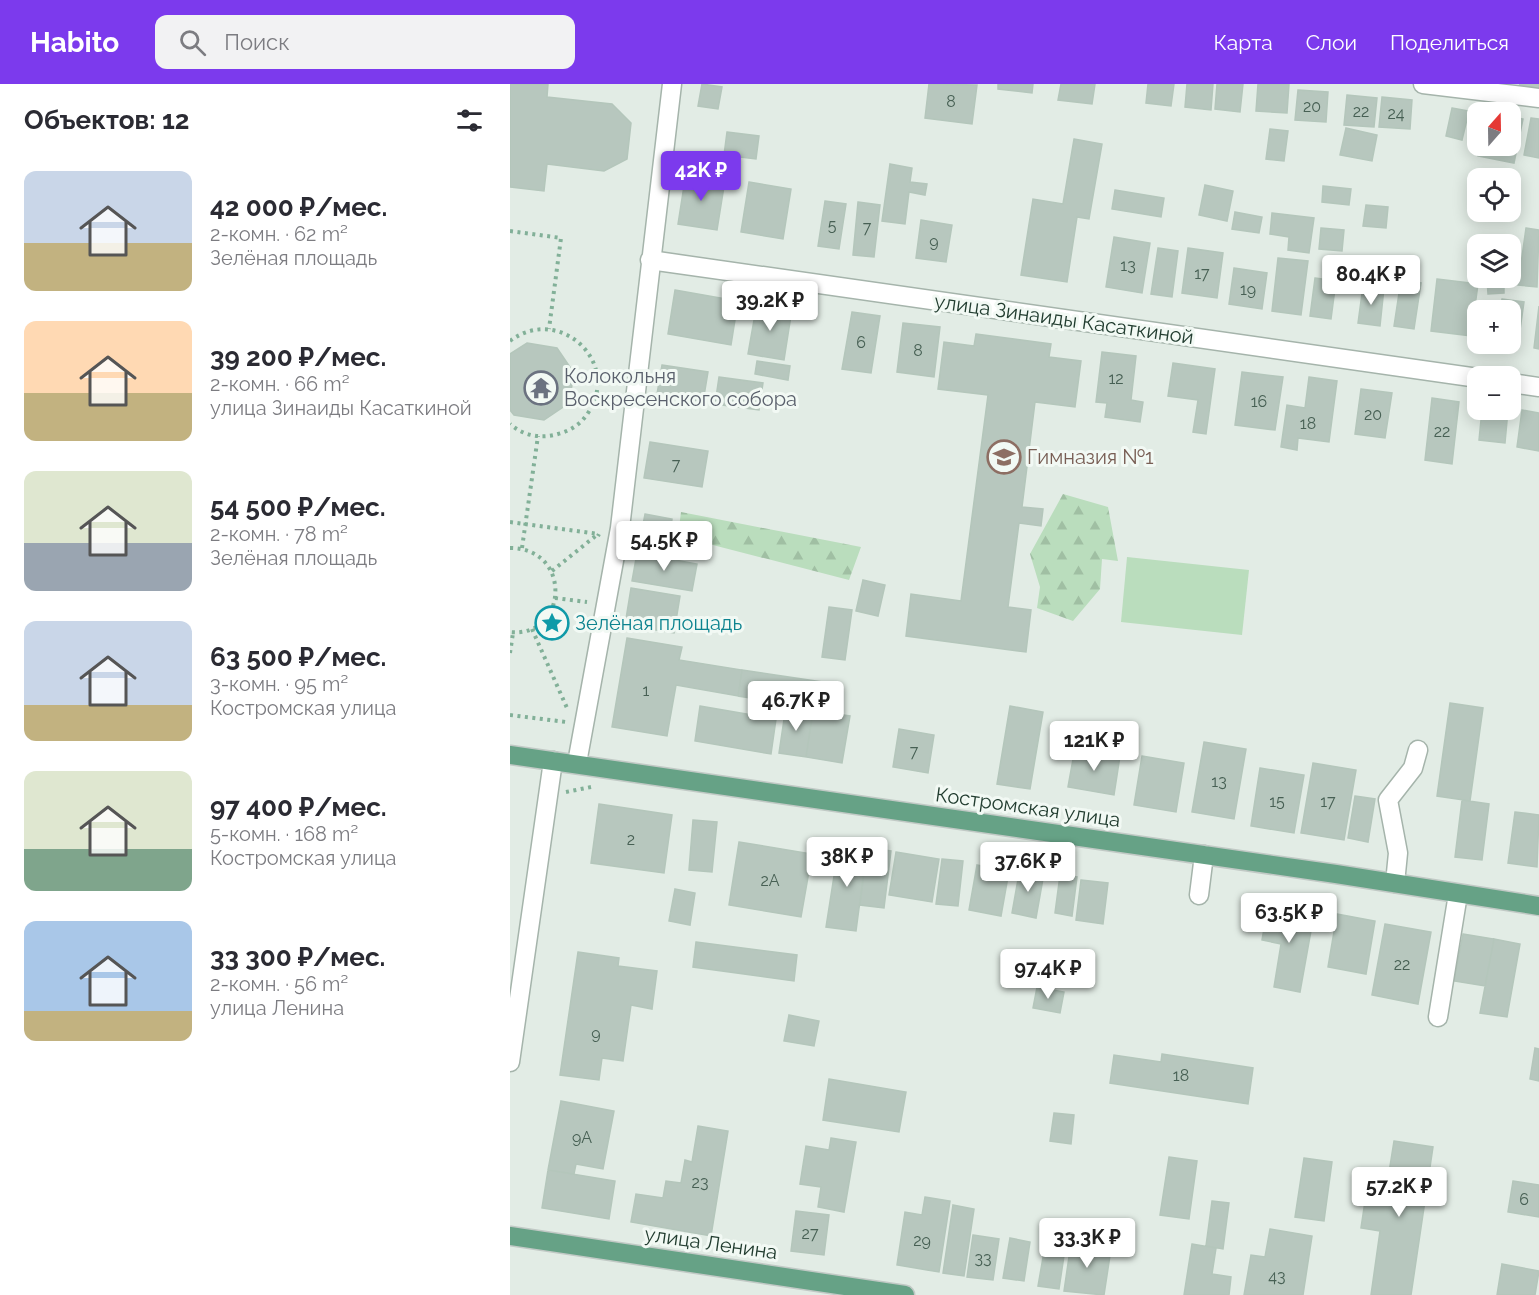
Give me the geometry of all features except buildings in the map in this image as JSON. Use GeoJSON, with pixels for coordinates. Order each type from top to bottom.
{"type":"FeatureCollection","features":[{"type":"Feature","properties":{"kind":"main road","name":"Костромская улица"},"geometry":{"type":"LineString","coordinates":[[510,755],[1204,855],[1539,906]]}},
{"type":"Feature","properties":{"kind":"main road","name":"улица Ленина"},"geometry":{"type":"LineString","coordinates":[[510,1236],[905,1295]]}},
{"type":"Feature","properties":{"kind":"street"},"geometry":{"type":"LineString","coordinates":[[577,764],[620,528],[672,84]]}},
{"type":"Feature","properties":{"kind":"street"},"geometry":{"type":"LineString","coordinates":[[1423,84],[1539,98]]}},
{"type":"Feature","properties":{"kind":"street","name":"улица Зинаиды Касаткиной"},"geometry":{"type":"LineString","coordinates":[[650,260],[1467,376]]}},
{"type":"Feature","properties":{"kind":"street"},"geometry":{"type":"LineString","coordinates":[[1521,385],[1539,387]]}},
{"type":"Feature","properties":{"kind":"street"},"geometry":{"type":"LineString","coordinates":[[1395,884],[1398,853],[1388,800],[1413,768],[1418,750]]}},
{"type":"Feature","properties":{"kind":"street"},"geometry":{"type":"LineString","coordinates":[[510,1062],[554,761]]}},
{"type":"Feature","properties":{"kind":"street"},"geometry":{"type":"LineString","coordinates":[[1199,895],[1204,855]]}},
{"type":"Feature","properties":{"kind":"street"},"geometry":{"type":"LineString","coordinates":[[1438,1017],[1458,894]]}},
{"type":"Feature","properties":{"kind":"path"},"geometry":{"type":"LineString","coordinates":[[510,231],[561,238],[549,329]]}},
{"type":"Feature","properties":{"kind":"path"},"geometry":{"type":"LineString","coordinates":[[510,341],[523,333],[536,329],[549,329],[573,338],[591,357],[596,369],[596,395],[592,407],[575,427],[564,433],[538,436],[525,434],[510,424]]}},
{"type":"Feature","properties":{"kind":"path"},"geometry":{"type":"LineString","coordinates":[[522,548],[538,436]]}},
{"type":"Feature","properties":{"kind":"path"},"geometry":{"type":"LineString","coordinates":[[510,522],[598,534]]}},
{"type":"Feature","properties":{"kind":"path"},"geometry":{"type":"LineString","coordinates":[[597,545],[598,534]]}},
{"type":"Feature","properties":{"kind":"path"},"geometry":{"type":"LineString","coordinates":[[552,571],[598,534]]}},
{"type":"Feature","properties":{"kind":"path"},"geometry":{"type":"LineString","coordinates":[[510,548],[522,548],[540,556],[552,571],[557,588],[554,604],[546,619],[532,629],[511,632],[510,653]]}},
{"type":"Feature","properties":{"kind":"path"},"geometry":{"type":"LineString","coordinates":[[555,598],[589,603],[591,591]]}},
{"type":"Feature","properties":{"kind":"path"},"geometry":{"type":"LineString","coordinates":[[532,629],[569,713]]}},
{"type":"Feature","properties":{"kind":"path"},"geometry":{"type":"LineString","coordinates":[[510,715],[573,723]]}},
{"type":"Feature","properties":{"kind":"green space"},"geometry":{"type":"Polygon","coordinates":[[[1063,494],[1108,507],[1118,561],[1102,559],[1100,589],[1073,621],[1037,608],[1040,587],[1030,554],[1063,494]]]}},
{"type":"Feature","properties":{"kind":"green space"},"geometry":{"type":"Polygon","coordinates":[[[681,512],[861,547],[849,580],[678,536],[681,512]]]}},
{"type":"Feature","properties":{"kind":"green space"},"geometry":{"type":"Polygon","coordinates":[[[1127,557],[1249,570],[1242,635],[1121,622],[1127,557]]]}},
{"type":"Feature","properties":{"kind":"place","name":"Колокольня Воскресенского собора"},"geometry":{"type":"Point","coordinates":[541,388]}},
{"type":"Feature","properties":{"kind":"place","name":"Гимназия №1"},"geometry":{"type":"Point","coordinates":[1004,457]}},
{"type":"Feature","properties":{"kind":"place","name":"Зелёная площадь"},"geometry":{"type":"Point","coordinates":[552,623]}}]}
